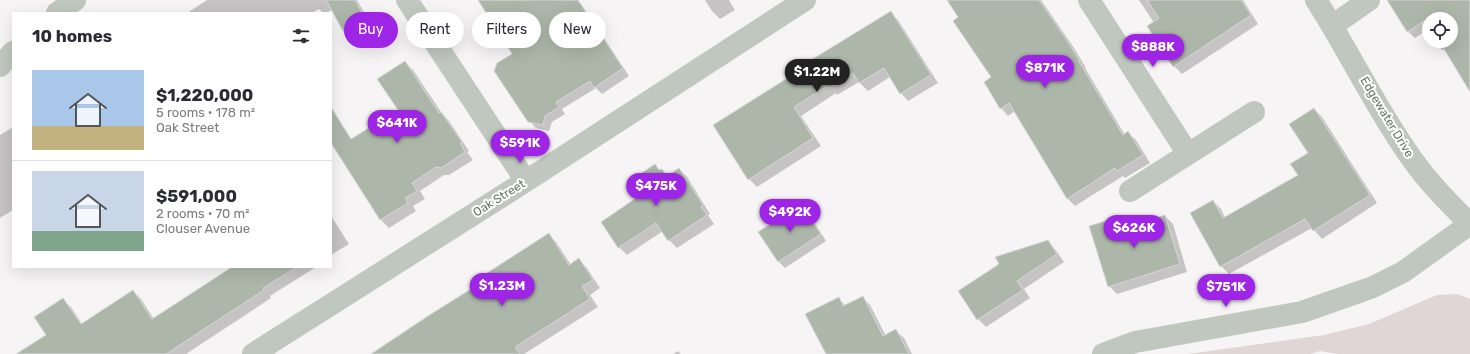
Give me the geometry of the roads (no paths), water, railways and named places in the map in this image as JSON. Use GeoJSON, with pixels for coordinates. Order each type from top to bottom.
{"type":"FeatureCollection","features":[{"type":"Feature","properties":{"kind":"street"},"geometry":{"type":"LineString","coordinates":[[57,12],[75,0]]}},
{"type":"Feature","properties":{"kind":"street"},"geometry":{"type":"LineString","coordinates":[[407,0],[526,181]]}},
{"type":"Feature","properties":{"kind":"street","name":"Oak Street"},"geometry":{"type":"LineString","coordinates":[[253,354],[526,181],[804,0]]}},
{"type":"Feature","properties":{"kind":"street"},"geometry":{"type":"LineString","coordinates":[[1089,0],[1188,154]]}},
{"type":"Feature","properties":{"kind":"street","name":"Edgewater Drive"},"geometry":{"type":"LineString","coordinates":[[1316,0],[1395,134],[1411,158],[1430,183],[1470,224]]}},
{"type":"Feature","properties":{"kind":"street"},"geometry":{"type":"LineString","coordinates":[[1332,26],[1370,0]]}},
{"type":"Feature","properties":{"kind":"street"},"geometry":{"type":"LineString","coordinates":[[0,66],[12,53]]}},
{"type":"Feature","properties":{"kind":"street"},"geometry":{"type":"LineString","coordinates":[[1130,191],[1254,112]]}},
{"type":"Feature","properties":{"kind":"street"},"geometry":{"type":"LineString","coordinates":[[1103,354],[1135,342],[1302,312],[1359,292],[1373,287],[1403,272],[1470,224]]}}]}
